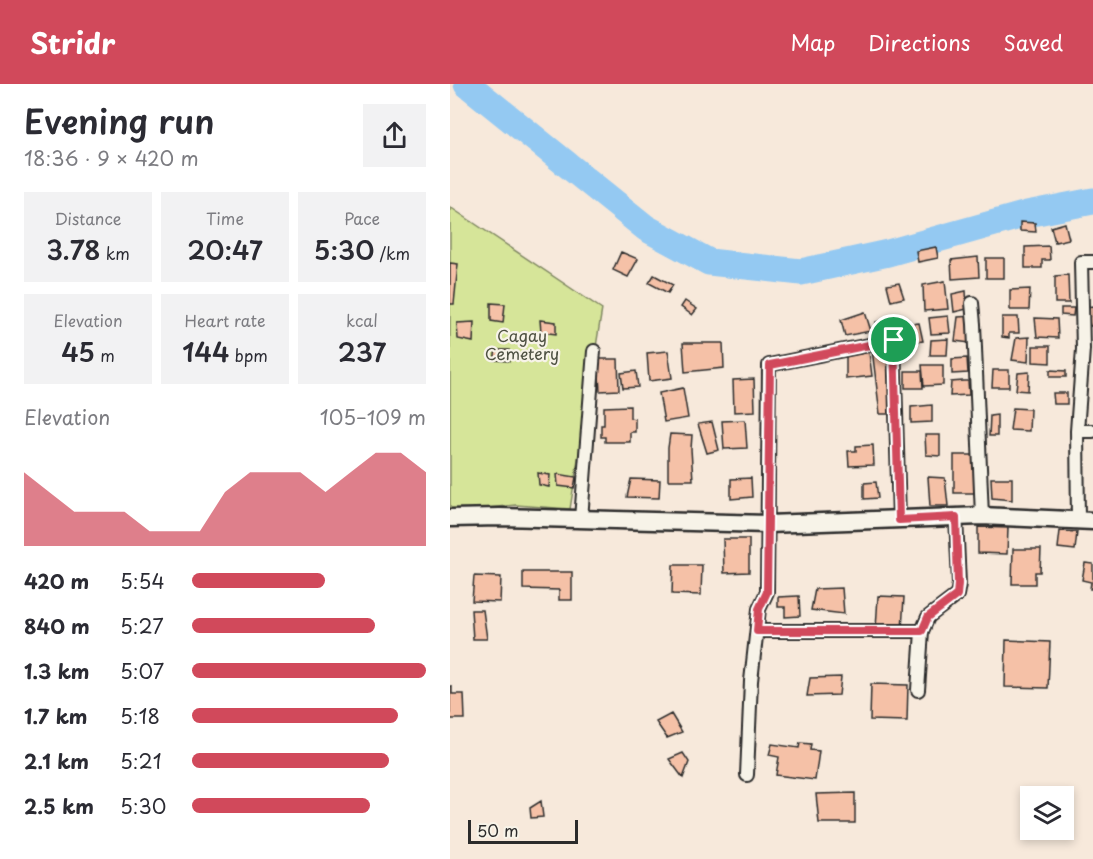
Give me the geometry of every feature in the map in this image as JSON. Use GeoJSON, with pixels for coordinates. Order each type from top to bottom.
{"type":"FeatureCollection","features":[{"type":"Feature","properties":{"kind":"street"},"geometry":{"type":"LineString","coordinates":[[450,518],[500,517],[768,524],[982,516],[1085,520],[1077,430],[1088,349],[1081,262],[1093,262]]}},
{"type":"Feature","properties":{"kind":"street"},"geometry":{"type":"LineString","coordinates":[[972,303],[982,516]]}},
{"type":"Feature","properties":{"kind":"street"},"geometry":{"type":"LineString","coordinates":[[747,775],[751,681],[759,609],[767,592],[770,365],[894,340],[899,520]]}},
{"type":"Feature","properties":{"kind":"street"},"geometry":{"type":"LineString","coordinates":[[581,519],[594,351]]}},
{"type":"Feature","properties":{"kind":"street"},"geometry":{"type":"LineString","coordinates":[[1077,430],[1093,431]]}},
{"type":"Feature","properties":{"kind":"street"},"geometry":{"type":"LineString","coordinates":[[918,690],[922,631],[928,617],[957,595],[956,517]]}},
{"type":"Feature","properties":{"kind":"street"},"geometry":{"type":"LineString","coordinates":[[757,631],[922,631]]}},
{"type":"Feature","properties":{"kind":"green space","name":"Cagay Cemetery"},"geometry":{"type":"Polygon","coordinates":[[[450,207],[602,309],[570,509],[516,505],[450,512],[450,207]]]}},
{"type":"Feature","properties":{"kind":"building"},"geometry":{"type":"Polygon","coordinates":[[[1020,222],[1035,223],[1036,232],[1020,231],[1020,222]]]}},
{"type":"Feature","properties":{"kind":"building"},"geometry":{"type":"Polygon","coordinates":[[[1065,223],[1069,239],[1055,242],[1051,227],[1065,223]]]}},
{"type":"Feature","properties":{"kind":"building"},"geometry":{"type":"Polygon","coordinates":[[[1049,246],[1050,260],[1042,260],[1042,268],[1025,268],[1025,247],[1049,246]]]}},
{"type":"Feature","properties":{"kind":"building"},"geometry":{"type":"Polygon","coordinates":[[[936,247],[938,258],[918,262],[916,251],[936,247]]]}},
{"type":"Feature","properties":{"kind":"building"},"geometry":{"type":"Polygon","coordinates":[[[621,252],[638,259],[628,277],[613,270],[621,252]]]}},
{"type":"Feature","properties":{"kind":"building"},"geometry":{"type":"Polygon","coordinates":[[[978,257],[979,277],[952,279],[951,260],[978,257]]]}},
{"type":"Feature","properties":{"kind":"building"},"geometry":{"type":"Polygon","coordinates":[[[986,258],[1004,258],[1004,278],[986,278],[986,258]]]}},
{"type":"Feature","properties":{"kind":"building"},"geometry":{"type":"Polygon","coordinates":[[[450,263],[458,264],[454,304],[450,304],[450,263]]]}},
{"type":"Feature","properties":{"kind":"building"},"geometry":{"type":"Polygon","coordinates":[[[654,275],[673,285],[668,293],[649,283],[654,275]]]}},
{"type":"Feature","properties":{"kind":"building"},"geometry":{"type":"Polygon","coordinates":[[[1068,275],[1069,303],[1055,303],[1055,276],[1068,275]]]}},
{"type":"Feature","properties":{"kind":"building"},"geometry":{"type":"Polygon","coordinates":[[[945,281],[948,309],[924,311],[923,285],[945,281]]]}},
{"type":"Feature","properties":{"kind":"building"},"geometry":{"type":"Polygon","coordinates":[[[899,283],[904,298],[891,301],[887,285],[899,283]]]}},
{"type":"Feature","properties":{"kind":"building"},"geometry":{"type":"Polygon","coordinates":[[[1030,289],[1029,310],[1010,310],[1010,290],[1030,289]]]}},
{"type":"Feature","properties":{"kind":"building"},"geometry":{"type":"Polygon","coordinates":[[[966,291],[967,309],[954,312],[952,294],[966,291]]]}},
{"type":"Feature","properties":{"kind":"building"},"geometry":{"type":"Polygon","coordinates":[[[685,301],[697,309],[692,315],[681,307],[685,301]]]}},
{"type":"Feature","properties":{"kind":"building"},"geometry":{"type":"Polygon","coordinates":[[[491,303],[505,304],[503,323],[491,321],[491,303]]]}},
{"type":"Feature","properties":{"kind":"building"},"geometry":{"type":"Polygon","coordinates":[[[1093,306],[1093,326],[1090,326],[1086,307],[1093,306]]]}},
{"type":"Feature","properties":{"kind":"building"},"geometry":{"type":"Polygon","coordinates":[[[1061,308],[1074,308],[1073,316],[1061,315],[1061,308]]]}},
{"type":"Feature","properties":{"kind":"building"},"geometry":{"type":"Polygon","coordinates":[[[865,312],[871,331],[845,336],[841,320],[865,312]]]}},
{"type":"Feature","properties":{"kind":"building"},"geometry":{"type":"Polygon","coordinates":[[[948,316],[950,333],[931,334],[929,318],[948,316]]]}},
{"type":"Feature","properties":{"kind":"building"},"geometry":{"type":"Polygon","coordinates":[[[972,316],[970,343],[955,341],[958,317],[972,316]]]}},
{"type":"Feature","properties":{"kind":"building"},"geometry":{"type":"Polygon","coordinates":[[[1002,317],[1018,317],[1019,333],[1009,333],[1009,338],[1002,337],[1002,317]]]}},
{"type":"Feature","properties":{"kind":"building"},"geometry":{"type":"Polygon","coordinates":[[[893,318],[895,333],[879,335],[876,322],[893,318]]]}},
{"type":"Feature","properties":{"kind":"building"},"geometry":{"type":"Polygon","coordinates":[[[1035,318],[1057,319],[1058,338],[1037,337],[1035,318]]]}},
{"type":"Feature","properties":{"kind":"building"},"geometry":{"type":"Polygon","coordinates":[[[540,320],[556,322],[556,334],[541,332],[540,320]]]}},
{"type":"Feature","properties":{"kind":"building"},"geometry":{"type":"Polygon","coordinates":[[[474,322],[473,342],[458,339],[457,323],[474,322]]]}},
{"type":"Feature","properties":{"kind":"building"},"geometry":{"type":"Polygon","coordinates":[[[919,323],[923,341],[902,343],[900,325],[919,323]]]}},
{"type":"Feature","properties":{"kind":"building"},"geometry":{"type":"Polygon","coordinates":[[[1029,337],[1028,362],[1012,360],[1016,338],[1029,337]]]}},
{"type":"Feature","properties":{"kind":"building"},"geometry":{"type":"Polygon","coordinates":[[[948,339],[947,355],[930,355],[931,340],[948,339]]]}},
{"type":"Feature","properties":{"kind":"building"},"geometry":{"type":"Polygon","coordinates":[[[683,343],[723,343],[724,368],[685,372],[683,343]]]}},
{"type":"Feature","properties":{"kind":"building"},"geometry":{"type":"Polygon","coordinates":[[[887,346],[894,414],[880,414],[872,349],[887,346]]]}},
{"type":"Feature","properties":{"kind":"building"},"geometry":{"type":"Polygon","coordinates":[[[1033,346],[1050,346],[1050,363],[1033,362],[1033,346]]]}},
{"type":"Feature","properties":{"kind":"building"},"geometry":{"type":"Polygon","coordinates":[[[496,350],[509,350],[509,361],[494,360],[496,350]]]}},
{"type":"Feature","properties":{"kind":"building"},"geometry":{"type":"Polygon","coordinates":[[[668,351],[672,378],[649,381],[647,353],[668,351]]]}},
{"type":"Feature","properties":{"kind":"building"},"geometry":{"type":"Polygon","coordinates":[[[869,352],[872,376],[846,379],[846,356],[869,352]]]}},
{"type":"Feature","properties":{"kind":"building"},"geometry":{"type":"Polygon","coordinates":[[[967,358],[968,373],[952,374],[952,359],[967,358]]]}},
{"type":"Feature","properties":{"kind":"building"},"geometry":{"type":"Polygon","coordinates":[[[598,359],[618,359],[619,390],[600,391],[598,359]]]}},
{"type":"Feature","properties":{"kind":"building"},"geometry":{"type":"Polygon","coordinates":[[[922,365],[943,365],[943,385],[924,386],[922,365]]]}},
{"type":"Feature","properties":{"kind":"building"},"geometry":{"type":"Polygon","coordinates":[[[993,370],[1009,370],[1009,387],[992,387],[993,370]]]}},
{"type":"Feature","properties":{"kind":"building"},"geometry":{"type":"Polygon","coordinates":[[[1050,370],[1066,371],[1066,377],[1050,377],[1050,370]]]}},
{"type":"Feature","properties":{"kind":"building"},"geometry":{"type":"Polygon","coordinates":[[[636,371],[638,387],[623,388],[621,373],[636,371]]]}},
{"type":"Feature","properties":{"kind":"building"},"geometry":{"type":"Polygon","coordinates":[[[905,371],[922,371],[923,388],[905,388],[905,371]]]}},
{"type":"Feature","properties":{"kind":"building"},"geometry":{"type":"Polygon","coordinates":[[[1029,372],[1028,391],[1016,390],[1018,373],[1029,372]]]}},
{"type":"Feature","properties":{"kind":"building"},"geometry":{"type":"Polygon","coordinates":[[[754,379],[755,411],[734,412],[733,380],[754,379]]]}},
{"type":"Feature","properties":{"kind":"building"},"geometry":{"type":"Polygon","coordinates":[[[968,381],[969,395],[950,396],[951,382],[968,381]]]}},
{"type":"Feature","properties":{"kind":"building"},"geometry":{"type":"Polygon","coordinates":[[[683,388],[688,418],[664,422],[659,393],[683,388]]]}},
{"type":"Feature","properties":{"kind":"building"},"geometry":{"type":"Polygon","coordinates":[[[1053,393],[1067,393],[1067,404],[1054,404],[1053,393]]]}},
{"type":"Feature","properties":{"kind":"building"},"geometry":{"type":"Polygon","coordinates":[[[932,405],[932,422],[911,423],[911,407],[932,405]]]}},
{"type":"Feature","properties":{"kind":"building"},"geometry":{"type":"Polygon","coordinates":[[[630,406],[630,418],[635,419],[635,432],[630,432],[630,442],[605,442],[605,437],[601,437],[604,407],[630,406]]]}},
{"type":"Feature","properties":{"kind":"building"},"geometry":{"type":"Polygon","coordinates":[[[1013,408],[1030,409],[1029,431],[1010,430],[1013,408]]]}},
{"type":"Feature","properties":{"kind":"building"},"geometry":{"type":"Polygon","coordinates":[[[997,415],[997,436],[989,436],[990,416],[997,415]]]}},
{"type":"Feature","properties":{"kind":"building"},"geometry":{"type":"Polygon","coordinates":[[[745,420],[747,448],[724,449],[722,421],[745,420]]]}},
{"type":"Feature","properties":{"kind":"building"},"geometry":{"type":"Polygon","coordinates":[[[712,422],[719,450],[707,453],[698,424],[712,422]]]}},
{"type":"Feature","properties":{"kind":"building"},"geometry":{"type":"Polygon","coordinates":[[[670,434],[692,435],[693,480],[668,480],[670,434]]]}},
{"type":"Feature","properties":{"kind":"building"},"geometry":{"type":"Polygon","coordinates":[[[925,435],[940,435],[940,456],[926,455],[925,435]]]}},
{"type":"Feature","properties":{"kind":"building"},"geometry":{"type":"Polygon","coordinates":[[[873,445],[874,465],[849,466],[848,451],[856,451],[856,446],[873,445]]]}},
{"type":"Feature","properties":{"kind":"building"},"geometry":{"type":"Polygon","coordinates":[[[954,455],[974,455],[975,493],[954,493],[954,455]]]}},
{"type":"Feature","properties":{"kind":"building"},"geometry":{"type":"Polygon","coordinates":[[[538,473],[550,475],[549,487],[539,485],[538,473]]]}},
{"type":"Feature","properties":{"kind":"building"},"geometry":{"type":"Polygon","coordinates":[[[557,474],[576,477],[574,488],[558,486],[557,474]]]}},
{"type":"Feature","properties":{"kind":"building"},"geometry":{"type":"Polygon","coordinates":[[[928,477],[945,478],[948,506],[930,506],[928,477]]]}},
{"type":"Feature","properties":{"kind":"building"},"geometry":{"type":"Polygon","coordinates":[[[751,478],[752,497],[731,499],[731,479],[751,478]]]}},
{"type":"Feature","properties":{"kind":"building"},"geometry":{"type":"Polygon","coordinates":[[[991,478],[1012,478],[1012,500],[992,498],[991,478]]]}},
{"type":"Feature","properties":{"kind":"building"},"geometry":{"type":"Polygon","coordinates":[[[631,479],[660,480],[659,498],[627,497],[631,479]]]}},
{"type":"Feature","properties":{"kind":"building"},"geometry":{"type":"Polygon","coordinates":[[[876,482],[878,498],[864,499],[864,483],[876,482]]]}},
{"type":"Feature","properties":{"kind":"building"},"geometry":{"type":"Polygon","coordinates":[[[978,527],[1008,528],[1007,554],[978,553],[978,527]]]}},
{"type":"Feature","properties":{"kind":"building"},"geometry":{"type":"Polygon","coordinates":[[[1060,531],[1077,532],[1075,550],[1058,548],[1060,531]]]}},
{"type":"Feature","properties":{"kind":"building"},"geometry":{"type":"Polygon","coordinates":[[[723,539],[749,539],[749,572],[724,573],[723,539]]]}},
{"type":"Feature","properties":{"kind":"building"},"geometry":{"type":"Polygon","coordinates":[[[1013,549],[1041,549],[1040,572],[1035,572],[1035,584],[1012,584],[1013,549]]]}},
{"type":"Feature","properties":{"kind":"building"},"geometry":{"type":"Polygon","coordinates":[[[1085,563],[1093,564],[1093,589],[1090,589],[1091,582],[1082,580],[1085,563]]]}},
{"type":"Feature","properties":{"kind":"building"},"geometry":{"type":"Polygon","coordinates":[[[673,565],[702,565],[701,595],[672,594],[673,565]]]}},
{"type":"Feature","properties":{"kind":"building"},"geometry":{"type":"Polygon","coordinates":[[[523,572],[572,572],[572,600],[559,600],[559,590],[523,589],[523,572]]]}},
{"type":"Feature","properties":{"kind":"building"},"geometry":{"type":"Polygon","coordinates":[[[474,576],[501,577],[500,602],[472,601],[474,576]]]}},
{"type":"Feature","properties":{"kind":"building"},"geometry":{"type":"Polygon","coordinates":[[[842,588],[844,614],[811,610],[815,589],[842,588]]]}},
{"type":"Feature","properties":{"kind":"building"},"geometry":{"type":"Polygon","coordinates":[[[799,596],[800,616],[785,617],[785,607],[778,607],[778,597],[799,596]]]}},
{"type":"Feature","properties":{"kind":"building"},"geometry":{"type":"Polygon","coordinates":[[[878,596],[904,597],[902,630],[876,629],[878,596]]]}},
{"type":"Feature","properties":{"kind":"building"},"geometry":{"type":"Polygon","coordinates":[[[471,610],[483,610],[487,639],[473,639],[471,610]]]}},
{"type":"Feature","properties":{"kind":"building"},"geometry":{"type":"Polygon","coordinates":[[[1006,640],[1050,642],[1048,688],[1005,687],[1006,640]]]}},
{"type":"Feature","properties":{"kind":"building"},"geometry":{"type":"Polygon","coordinates":[[[841,677],[839,695],[807,696],[810,678],[841,677]]]}},
{"type":"Feature","properties":{"kind":"building"},"geometry":{"type":"Polygon","coordinates":[[[871,684],[908,685],[907,721],[870,720],[871,684]]]}},
{"type":"Feature","properties":{"kind":"building"},"geometry":{"type":"Polygon","coordinates":[[[450,686],[452,686],[452,694],[464,694],[465,719],[450,719],[450,686]]]}},
{"type":"Feature","properties":{"kind":"building"},"geometry":{"type":"Polygon","coordinates":[[[671,714],[682,732],[667,738],[656,722],[671,714]]]}},
{"type":"Feature","properties":{"kind":"building"},"geometry":{"type":"Polygon","coordinates":[[[800,743],[811,744],[810,750],[819,751],[815,780],[776,775],[779,757],[769,755],[772,744],[799,748],[800,743]]]}},
{"type":"Feature","properties":{"kind":"building"},"geometry":{"type":"Polygon","coordinates":[[[683,753],[689,762],[683,778],[669,759],[683,753]]]}},
{"type":"Feature","properties":{"kind":"building"},"geometry":{"type":"Polygon","coordinates":[[[855,793],[855,823],[819,823],[816,794],[855,793]]]}},
{"type":"Feature","properties":{"kind":"building"},"geometry":{"type":"Polygon","coordinates":[[[541,801],[543,817],[531,818],[530,808],[541,801]]]}},
{"type":"Feature","properties":{"kind":"waterway"},"geometry":{"type":"LineString","coordinates":[[467,84],[646,228],[709,262],[801,272],[888,253],[1027,214],[1093,201]]}},
{"type":"Feature","properties":{"kind":"route"},"geometry":{"type":"LineString","coordinates":[[894,340],[899,520],[956,517],[957,595],[928,617],[922,631],[757,631],[759,609],[767,592],[770,365],[894,340]]}}]}
